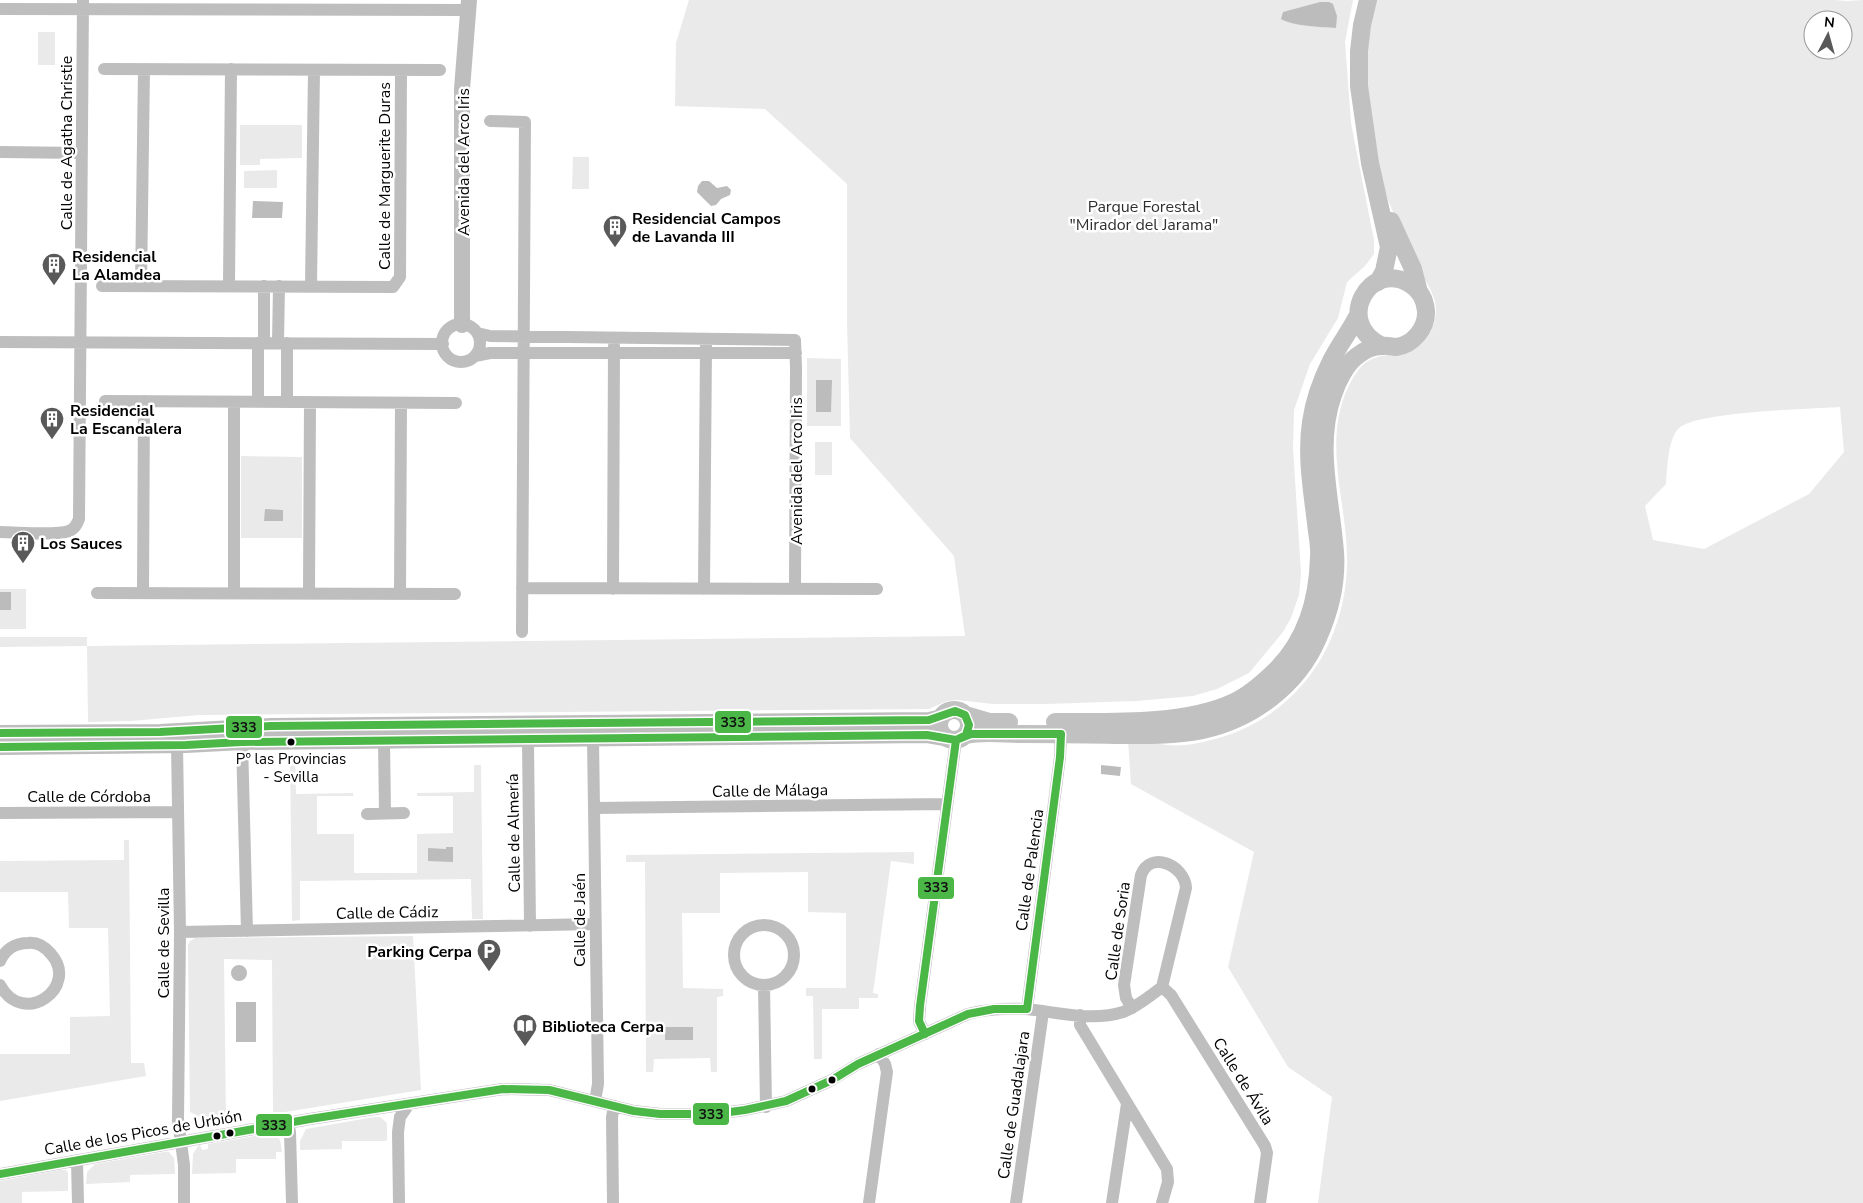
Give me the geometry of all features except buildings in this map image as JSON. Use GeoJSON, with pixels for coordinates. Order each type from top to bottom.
{"type":"FeatureCollection","features":[{"type":"Feature","properties":{"kind":"main road"},"geometry":{"type":"LineString","coordinates":[[1368,0],[1362,25],[1359,51],[1359,86],[1364,129],[1389,247],[1384,271],[1378,282]]}},
{"type":"Feature","properties":{"kind":"main road"},"geometry":{"type":"LineString","coordinates":[[1358,315],[1331,361],[1319,390],[1311,421],[1308,450],[1319,555],[1314,604],[1305,629],[1288,658],[1264,682],[1234,702],[1216,709],[1154,720],[989,722],[965,716],[955,710],[942,717],[940,728],[956,737],[1061,734],[1154,735],[1208,728],[1238,718],[1259,707],[1280,690],[1303,666],[1319,636],[1329,608],[1334,579],[1335,553],[1324,451],[1326,425],[1333,395],[1345,370],[1356,356],[1369,348],[1382,346],[1397,347],[1408,343],[1418,336],[1424,326],[1426,314],[1425,303],[1419,292],[1412,269],[1377,192]]}},
{"type":"Feature","properties":{"kind":"main road"},"geometry":{"type":"LineString","coordinates":[[1382,346],[1373,341],[1360,325],[1359,305],[1363,296],[1369,288],[1378,282],[1389,279],[1411,284],[1419,292]]}},
{"type":"Feature","properties":{"kind":"main road"},"geometry":{"type":"LineString","coordinates":[[956,737],[969,725],[965,716]]}},
{"type":"Feature","properties":{"kind":"street"},"geometry":{"type":"LineString","coordinates":[[0,9],[84,5],[468,5]]}},
{"type":"Feature","properties":{"kind":"street","name":"Calle de Agatha Christie"},"geometry":{"type":"LineString","coordinates":[[0,532],[59,532],[71,530],[77,526],[80,510],[84,5]]}},
{"type":"Feature","properties":{"kind":"street","name":"Avenida del Arco Iris"},"geometry":{"type":"LineString","coordinates":[[462,325],[462,89],[468,5]]}},
{"type":"Feature","properties":{"kind":"street","name":"Calle de Marguerite Duras"},"geometry":{"type":"LineString","coordinates":[[104,69],[440,70]]}},
{"type":"Feature","properties":{"kind":"street"},"geometry":{"type":"LineString","coordinates":[[141,286],[144,69]]}},
{"type":"Feature","properties":{"kind":"street"},"geometry":{"type":"LineString","coordinates":[[229,285],[231,69]]}},
{"type":"Feature","properties":{"kind":"street"},"geometry":{"type":"LineString","coordinates":[[311,286],[314,70]]}},
{"type":"Feature","properties":{"kind":"street","name":"Calle de Marguerite Duras"},"geometry":{"type":"LineString","coordinates":[[102,286],[393,287],[400,277],[401,70]]}},
{"type":"Feature","properties":{"kind":"street","name":"Avenida del Arco Iris"},"geometry":{"type":"LineString","coordinates":[[490,121],[525,122],[522,632]]}},
{"type":"Feature","properties":{"kind":"street"},"geometry":{"type":"LineString","coordinates":[[0,152],[82,153]]}},
{"type":"Feature","properties":{"kind":"street"},"geometry":{"type":"LineString","coordinates":[[258,402],[264,286]]}},
{"type":"Feature","properties":{"kind":"street"},"geometry":{"type":"LineString","coordinates":[[278,286],[286,402]]}},
{"type":"Feature","properties":{"kind":"street"},"geometry":{"type":"LineString","coordinates":[[462,325],[473,329],[477,333],[490,336],[792,338],[796,342],[796,353],[490,353],[475,356],[464,362],[452,360],[444,350],[443,344],[446,333],[456,326],[462,325]]}},
{"type":"Feature","properties":{"kind":"street"},"geometry":{"type":"LineString","coordinates":[[475,356],[480,345],[477,333]]}},
{"type":"Feature","properties":{"kind":"street"},"geometry":{"type":"LineString","coordinates":[[613,589],[615,337]]}},
{"type":"Feature","properties":{"kind":"street"},"geometry":{"type":"LineString","coordinates":[[704,588],[706,338]]}},
{"type":"Feature","properties":{"kind":"street"},"geometry":{"type":"LineString","coordinates":[[0,342],[443,344]]}},
{"type":"Feature","properties":{"kind":"street","name":"Avenida del Arco Iris"},"geometry":{"type":"LineString","coordinates":[[795,589],[796,353]]}},
{"type":"Feature","properties":{"kind":"street"},"geometry":{"type":"LineString","coordinates":[[105,401],[456,402]]}},
{"type":"Feature","properties":{"kind":"street"},"geometry":{"type":"LineString","coordinates":[[143,593],[144,401]]}},
{"type":"Feature","properties":{"kind":"street"},"geometry":{"type":"LineString","coordinates":[[234,402],[234,593]]}},
{"type":"Feature","properties":{"kind":"street"},"geometry":{"type":"LineString","coordinates":[[309,593],[310,402]]}},
{"type":"Feature","properties":{"kind":"street"},"geometry":{"type":"LineString","coordinates":[[400,594],[401,403]]}},
{"type":"Feature","properties":{"kind":"street"},"geometry":{"type":"LineString","coordinates":[[522,588],[877,589]]}},
{"type":"Feature","properties":{"kind":"street"},"geometry":{"type":"LineString","coordinates":[[97,593],[455,594]]}},
{"type":"Feature","properties":{"kind":"street"},"geometry":{"type":"LineString","coordinates":[[0,733],[160,732],[251,726],[929,720],[942,717]]}},
{"type":"Feature","properties":{"kind":"street","name":"Calle de Palencia"},"geometry":{"type":"LineString","coordinates":[[1027,1010],[1060,757],[1061,734]]}},
{"type":"Feature","properties":{"kind":"street"},"geometry":{"type":"LineString","coordinates":[[0,747],[384,740],[927,735],[956,737],[920,1006],[919,1021],[925,1034]]}},
{"type":"Feature","properties":{"kind":"street","name":"Calle de Jaén"},"geometry":{"type":"LineString","coordinates":[[593,739],[598,1084],[594,1101]]}},
{"type":"Feature","properties":{"kind":"street"},"geometry":{"type":"LineString","coordinates":[[384,740],[385,814]]}},
{"type":"Feature","properties":{"kind":"street","name":"Calle de Almería"},"geometry":{"type":"LineString","coordinates":[[528,740],[530,926]]}},
{"type":"Feature","properties":{"kind":"street"},"geometry":{"type":"LineString","coordinates":[[242,742],[247,930]]}},
{"type":"Feature","properties":{"kind":"street","name":"Calle de Sevilla"},"geometry":{"type":"LineString","coordinates":[[177,745],[180,932],[178,1120],[184,1165],[184,1203]]}},
{"type":"Feature","properties":{"kind":"street","name":"Calle de Málaga"},"geometry":{"type":"LineString","coordinates":[[594,808],[947,804]]}},
{"type":"Feature","properties":{"kind":"street","name":"Calle de Córdoba"},"geometry":{"type":"LineString","coordinates":[[0,813],[178,812]]}},
{"type":"Feature","properties":{"kind":"street"},"geometry":{"type":"LineString","coordinates":[[367,814],[404,813]]}},
{"type":"Feature","properties":{"kind":"street","name":"Calle de Soria"},"geometry":{"type":"LineString","coordinates":[[1132,1008],[1126,998],[1124,985],[1141,875],[1148,864],[1155,862],[1170,865],[1184,876],[1186,881],[1186,888],[1162,987]]}},
{"type":"Feature","properties":{"kind":"street","name":"Calle de Cádiz"},"geometry":{"type":"LineString","coordinates":[[180,932],[595,924]]}},
{"type":"Feature","properties":{"kind":"street"},"geometry":{"type":"LineString","coordinates":[[769,925],[778,928],[786,934],[794,952],[793,962],[789,971],[774,983],[764,985],[754,983],[742,975],[734,962],[733,952],[741,934],[749,928],[769,925]]}},
{"type":"Feature","properties":{"kind":"street"},"geometry":{"type":"LineString","coordinates":[[0,961],[9,949],[18,944],[28,942],[39,944],[54,957],[59,977],[56,987],[50,995],[42,1001],[32,1004],[21,1003],[12,999],[4,992],[0,985]]}},
{"type":"Feature","properties":{"kind":"street"},"geometry":{"type":"LineString","coordinates":[[764,985],[766,1107]]}},
{"type":"Feature","properties":{"kind":"street","name":"Calle de los Picos de Urbión"},"geometry":{"type":"LineString","coordinates":[[0,1174],[288,1123],[503,1089],[549,1090],[643,1112],[686,1115],[715,1114],[766,1107],[795,1097],[879,1054],[968,1014],[994,1009],[1080,1015],[1111,1014],[1132,1008],[1162,987]]}},
{"type":"Feature","properties":{"kind":"street","name":"Calle de Ávila"},"geometry":{"type":"LineString","coordinates":[[1162,987],[1171,995],[1263,1142],[1267,1153],[1260,1203]]}},
{"type":"Feature","properties":{"kind":"street","name":"Calle de Guadalajara"},"geometry":{"type":"LineString","coordinates":[[1016,1203],[1043,1012]]}},
{"type":"Feature","properties":{"kind":"street"},"geometry":{"type":"LineString","coordinates":[[1080,1015],[1080,1025],[1167,1169],[1168,1182],[1162,1203]]}},
{"type":"Feature","properties":{"kind":"street"},"geometry":{"type":"LineString","coordinates":[[870,1203],[887,1072],[886,1064],[879,1054]]}},
{"type":"Feature","properties":{"kind":"street"},"geometry":{"type":"LineString","coordinates":[[399,1203],[398,1132],[400,1117],[409,1104]]}},
{"type":"Feature","properties":{"kind":"street"},"geometry":{"type":"LineString","coordinates":[[1112,1203],[1127,1104]]}},
{"type":"Feature","properties":{"kind":"street"},"geometry":{"type":"LineString","coordinates":[[612,1203],[612,1117],[614,1106]]}},
{"type":"Feature","properties":{"kind":"street"},"geometry":{"type":"LineString","coordinates":[[377,1109],[390,1119],[398,1132]]}},
{"type":"Feature","properties":{"kind":"street"},"geometry":{"type":"LineString","coordinates":[[288,1123],[290,1132],[292,1203]]}},
{"type":"Feature","properties":{"kind":"street"},"geometry":{"type":"LineString","coordinates":[[77,1161],[78,1203]]}},
{"type":"Feature","properties":{"kind":"green space","name":"Parque Forestal \"Mirador del Jarama\""},"geometry":{"type":"Polygon","coordinates":[[[689,0],[1353,0],[1345,42],[1351,123],[1374,240],[1374,254],[1365,266],[1347,282],[1338,318],[1310,364],[1294,410],[1293,448],[1301,573],[1299,595],[1291,618],[1283,632],[1249,673],[1217,689],[1193,696],[1136,701],[993,704],[957,700],[947,701],[929,709],[199,715],[131,721],[88,722],[87,646],[965,636],[954,556],[850,438],[847,322],[847,184],[765,109],[675,106],[676,43],[689,0]]]}},
{"type":"Feature","properties":{"kind":"green space"},"geometry":{"type":"Polygon","coordinates":[[[1376,0],[1863,0],[1863,1203],[1318,1203],[1332,1097],[1288,1067],[1228,967],[1254,852],[1131,784],[1128,739],[1164,745],[1178,745],[1195,744],[1222,737],[1249,726],[1274,711],[1295,693],[1312,672],[1326,649],[1337,623],[1344,596],[1347,546],[1336,441],[1338,420],[1343,400],[1352,380],[1365,363],[1381,356],[1414,349],[1429,335],[1433,326],[1435,302],[1428,285],[1416,265],[1390,205],[1378,159],[1365,55],[1366,37],[1376,0]],[[1840,407],[1755,412],[1706,418],[1688,423],[1678,429],[1672,440],[1666,484],[1645,506],[1653,540],[1704,549],[1809,494],[1844,452],[1840,407]]]}},
{"type":"Feature","properties":{"kind":"green space"},"geometry":{"type":"Polygon","coordinates":[[[38,32],[55,32],[55,65],[38,65],[38,32]]]}},
{"type":"Feature","properties":{"kind":"green space"},"geometry":{"type":"Polygon","coordinates":[[[240,125],[302,125],[302,158],[260,159],[260,165],[240,165],[240,125]]]}},
{"type":"Feature","properties":{"kind":"green space"},"geometry":{"type":"Polygon","coordinates":[[[573,157],[589,157],[589,189],[572,189],[573,157]]]}},
{"type":"Feature","properties":{"kind":"green space"},"geometry":{"type":"Polygon","coordinates":[[[277,170],[277,188],[244,188],[244,171],[277,170]]]}},
{"type":"Feature","properties":{"kind":"green space"},"geometry":{"type":"Polygon","coordinates":[[[807,358],[841,359],[841,426],[807,426],[807,358]]]}},
{"type":"Feature","properties":{"kind":"green space"},"geometry":{"type":"Polygon","coordinates":[[[815,442],[832,442],[832,475],[815,475],[815,442]]]}},
{"type":"Feature","properties":{"kind":"green space"},"geometry":{"type":"Polygon","coordinates":[[[241,456],[302,457],[302,538],[241,538],[241,456]]]}},
{"type":"Feature","properties":{"kind":"green space"},"geometry":{"type":"Polygon","coordinates":[[[0,589],[26,589],[26,629],[0,629],[0,589]]]}},
{"type":"Feature","properties":{"kind":"green space"},"geometry":{"type":"Polygon","coordinates":[[[0,637],[87,637],[87,646],[0,647],[0,637]]]}},
{"type":"Feature","properties":{"kind":"green space"},"geometry":{"type":"Polygon","coordinates":[[[290,754],[295,754],[296,794],[353,793],[353,796],[317,796],[317,834],[354,834],[354,873],[417,873],[417,834],[453,833],[453,796],[417,796],[417,793],[474,792],[474,765],[481,765],[483,919],[472,919],[471,879],[300,881],[300,920],[292,921],[290,754]]]}},
{"type":"Feature","properties":{"kind":"green space"},"geometry":{"type":"Polygon","coordinates":[[[124,840],[129,840],[131,1063],[144,1063],[146,1076],[0,1101],[0,1054],[70,1054],[70,1017],[110,1016],[108,928],[69,928],[68,892],[0,892],[0,861],[124,860],[124,840]]]}},
{"type":"Feature","properties":{"kind":"green space"},"geometry":{"type":"Polygon","coordinates":[[[914,852],[914,864],[891,861],[873,993],[878,994],[878,998],[859,998],[859,1009],[822,1009],[822,1059],[814,1059],[813,996],[806,996],[806,988],[846,988],[846,913],[808,912],[808,872],[720,873],[720,913],[682,913],[683,988],[723,989],[723,996],[717,997],[717,1072],[711,1072],[710,1058],[654,1059],[653,1072],[646,1072],[645,862],[626,862],[626,855],[914,852]]]}},
{"type":"Feature","properties":{"kind":"green space"},"geometry":{"type":"Polygon","coordinates":[[[413,936],[421,1090],[273,1114],[272,960],[224,959],[226,1122],[219,1123],[219,1120],[209,1121],[190,1112],[188,945],[190,941],[195,938],[413,936]]]}},
{"type":"Feature","properties":{"kind":"green space"},"geometry":{"type":"Polygon","coordinates":[[[380,1117],[387,1123],[387,1140],[342,1141],[342,1149],[300,1150],[300,1141],[306,1129],[380,1117]]]}},
{"type":"Feature","properties":{"kind":"green space"},"geometry":{"type":"Polygon","coordinates":[[[272,1133],[279,1138],[282,1152],[276,1152],[276,1159],[236,1159],[236,1173],[192,1174],[193,1154],[198,1146],[200,1145],[202,1150],[208,1149],[208,1144],[272,1133]]]}},
{"type":"Feature","properties":{"kind":"green space"},"geometry":{"type":"Polygon","coordinates":[[[169,1152],[174,1158],[175,1174],[130,1175],[130,1182],[86,1184],[87,1172],[95,1164],[169,1152]]]}},
{"type":"Feature","properties":{"kind":"green space"},"geometry":{"type":"Polygon","coordinates":[[[66,1170],[68,1173],[68,1191],[22,1192],[22,1203],[0,1203],[0,1181],[66,1170]]]}},
{"type":"Feature","properties":{"kind":"shaded area"},"geometry":{"type":"Polygon","coordinates":[[[1320,2],[1333,4],[1337,16],[1336,28],[1300,25],[1281,19],[1283,12],[1320,2]]]}},
{"type":"Feature","properties":{"kind":"shaded area"},"geometry":{"type":"Polygon","coordinates":[[[702,181],[709,181],[717,188],[727,186],[731,190],[730,195],[721,199],[716,205],[711,206],[697,192],[698,186],[702,181]]]}},
{"type":"Feature","properties":{"kind":"shaded area"},"geometry":{"type":"Polygon","coordinates":[[[253,201],[283,202],[282,218],[252,218],[253,201]]]}},
{"type":"Feature","properties":{"kind":"shaded area"},"geometry":{"type":"Polygon","coordinates":[[[816,380],[832,380],[831,412],[816,412],[816,380]]]}},
{"type":"Feature","properties":{"kind":"shaded area"},"geometry":{"type":"Polygon","coordinates":[[[265,509],[283,510],[283,521],[264,521],[265,509]]]}},
{"type":"Feature","properties":{"kind":"shaded area"},"geometry":{"type":"Polygon","coordinates":[[[0,592],[11,592],[11,610],[0,610],[0,592]]]}},
{"type":"Feature","properties":{"kind":"shaded area"},"geometry":{"type":"Polygon","coordinates":[[[1101,765],[1121,767],[1120,776],[1101,774],[1101,765]]]}},
{"type":"Feature","properties":{"kind":"shaded area"},"geometry":{"type":"Polygon","coordinates":[[[446,847],[453,847],[453,862],[428,861],[428,848],[446,849],[446,847]]]}},
{"type":"Feature","properties":{"kind":"shaded area"},"geometry":{"type":"Polygon","coordinates":[[[239,965],[245,967],[247,973],[245,979],[239,981],[233,979],[231,973],[233,967],[239,965]]]}},
{"type":"Feature","properties":{"kind":"shaded area"},"geometry":{"type":"Polygon","coordinates":[[[236,1002],[256,1002],[256,1042],[236,1042],[236,1002]]]}},
{"type":"Feature","properties":{"kind":"shaded area"},"geometry":{"type":"Polygon","coordinates":[[[665,1027],[693,1027],[693,1040],[665,1040],[665,1027]]]}},
{"type":"Feature","properties":{"kind":"transit line","name":"333"},"geometry":{"type":"LineString","coordinates":[[0,733],[160,732],[271,726],[929,720],[955,711],[965,715],[969,725],[966,735],[956,740],[927,735],[242,742],[186,745],[0,747]]}},
{"type":"Feature","properties":{"kind":"transit line","name":"333"},"geometry":{"type":"LineString","coordinates":[[0,1174],[310,1119],[503,1089],[549,1090],[634,1111],[660,1114],[715,1114],[745,1110],[786,1101],[832,1080],[858,1064],[968,1014],[994,1009],[1027,1009],[1060,757],[1061,734],[971,734],[956,740]]}},
{"type":"Feature","properties":{"kind":"transit line","name":"333"},"geometry":{"type":"LineString","coordinates":[[925,1034],[919,1021],[920,1006],[956,740]]}},
{"type":"Feature","properties":{"kind":"place","name":"Residencial Campos de Lavanda III"},"geometry":{"type":"Point","coordinates":[615,248]}},
{"type":"Feature","properties":{"kind":"place","name":"Residencial La Alamdea"},"geometry":{"type":"Point","coordinates":[54,286]}},
{"type":"Feature","properties":{"kind":"place","name":"Residencial La Escandalera"},"geometry":{"type":"Point","coordinates":[52,440]}},
{"type":"Feature","properties":{"kind":"place","name":"Los Sauces"},"geometry":{"type":"Point","coordinates":[23,564]}},
{"type":"Feature","properties":{"kind":"place","name":"Pº las Provincias - Sevilla"},"geometry":{"type":"Point","coordinates":[291,742]}},
{"type":"Feature","properties":{"kind":"place","name":"Parking Cerpa"},"geometry":{"type":"Point","coordinates":[489,972]}},
{"type":"Feature","properties":{"kind":"place","name":"Biblioteca Cerpa"},"geometry":{"type":"Point","coordinates":[525,1047]}}]}
